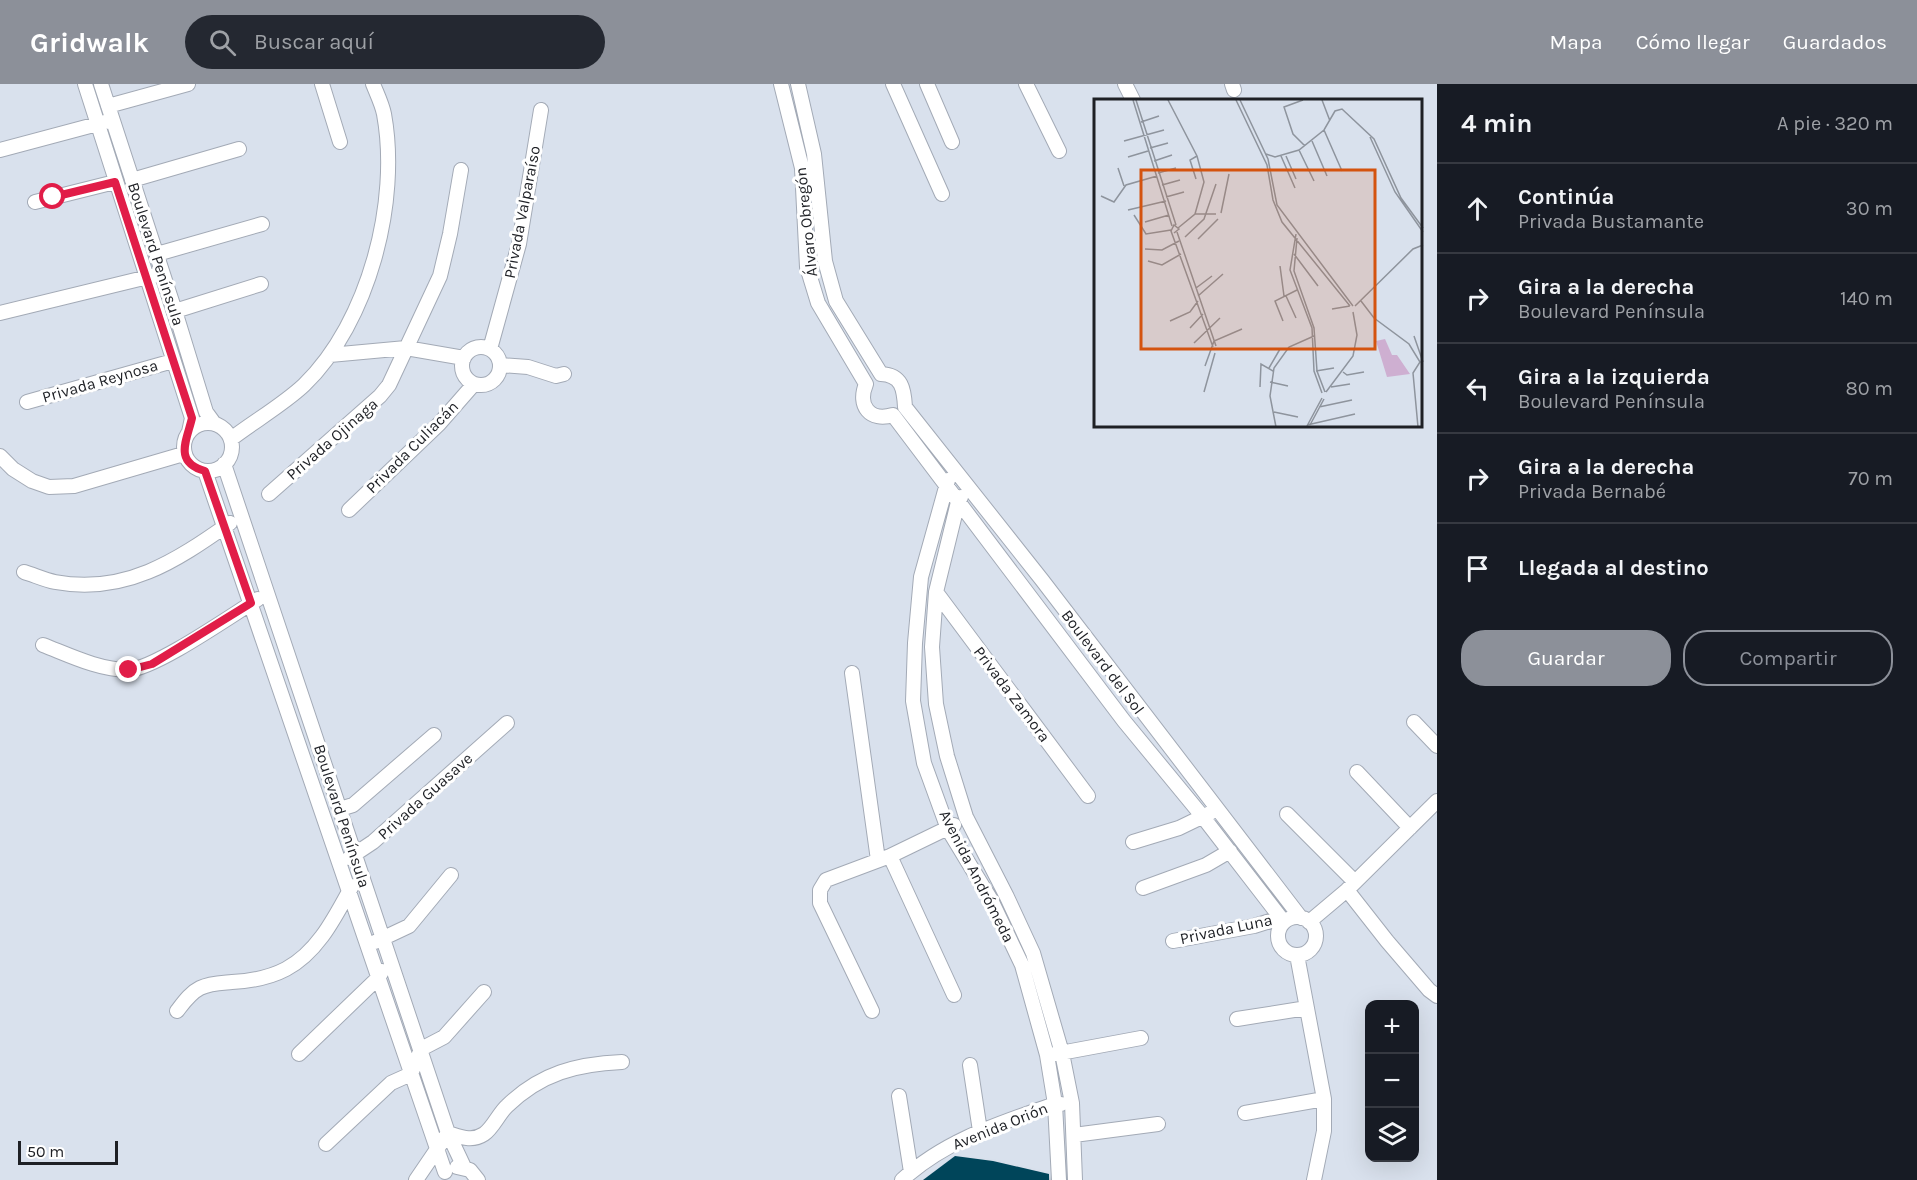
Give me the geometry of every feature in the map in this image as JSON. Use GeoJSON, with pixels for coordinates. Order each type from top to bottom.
{"type":"FeatureCollection","features":[{"type":"Feature","properties":{"kind":"street","name":"Boulevard Península"},"geometry":{"type":"LineString","coordinates":[[85,84],[192,418],[189,432]]}},
{"type":"Feature","properties":{"kind":"street","name":"Boulevard Península"},"geometry":{"type":"LineString","coordinates":[[101,84],[206,412],[214,423]]}},
{"type":"Feature","properties":{"kind":"street"},"geometry":{"type":"LineString","coordinates":[[108,106],[188,84]]}},
{"type":"Feature","properties":{"kind":"street"},"geometry":{"type":"LineString","coordinates":[[322,84],[340,142]]}},
{"type":"Feature","properties":{"kind":"street"},"geometry":{"type":"LineString","coordinates":[[231,439],[303,385],[330,356],[349,322],[373,267],[384,214],[389,162],[384,113],[374,84]]}},
{"type":"Feature","properties":{"kind":"street","name":"Álvaro Obregón"},"geometry":{"type":"LineString","coordinates":[[781,84],[802,168],[807,267],[818,303],[866,384],[862,399],[868,411],[880,417],[899,411],[904,389],[901,383],[889,375],[881,374],[836,301],[825,261],[814,154],[798,84]]}},
{"type":"Feature","properties":{"kind":"street"},"geometry":{"type":"LineString","coordinates":[[893,84],[942,194]]}},
{"type":"Feature","properties":{"kind":"street"},"geometry":{"type":"LineString","coordinates":[[927,84],[952,142]]}},
{"type":"Feature","properties":{"kind":"street"},"geometry":{"type":"LineString","coordinates":[[1026,84],[1059,151]]}},
{"type":"Feature","properties":{"kind":"street"},"geometry":{"type":"LineString","coordinates":[[1125,84],[1132,99]]}},
{"type":"Feature","properties":{"kind":"street","name":"Privada Valparaíso"},"geometry":{"type":"LineString","coordinates":[[490,349],[519,244],[541,110]]}},
{"type":"Feature","properties":{"kind":"street"},"geometry":{"type":"LineString","coordinates":[[0,150],[113,120]]}},
{"type":"Feature","properties":{"kind":"street"},"geometry":{"type":"LineString","coordinates":[[132,180],[239,149]]}},
{"type":"Feature","properties":{"kind":"street","name":"Privada Ojinaga"},"geometry":{"type":"LineString","coordinates":[[269,494],[380,396],[389,385],[440,276],[450,234],[460,170]]}},
{"type":"Feature","properties":{"kind":"street"},"geometry":{"type":"LineString","coordinates":[[36,202],[115,182]]}},
{"type":"Feature","properties":{"kind":"street"},"geometry":{"type":"LineString","coordinates":[[157,254],[262,224]]}},
{"type":"Feature","properties":{"kind":"street"},"geometry":{"type":"LineString","coordinates":[[0,313],[163,272]]}},
{"type":"Feature","properties":{"kind":"street"},"geometry":{"type":"LineString","coordinates":[[175,311],[261,284]]}},
{"type":"Feature","properties":{"kind":"street"},"geometry":{"type":"LineString","coordinates":[[478,347],[490,349],[499,358],[497,377],[493,382],[480,386],[468,381],[462,370],[467,353],[478,347]]}},
{"type":"Feature","properties":{"kind":"street"},"geometry":{"type":"LineString","coordinates":[[330,356],[406,348],[464,358]]}},
{"type":"Feature","properties":{"kind":"street","name":"Privada Reynosa"},"geometry":{"type":"LineString","coordinates":[[27,402],[173,361]]}},
{"type":"Feature","properties":{"kind":"street"},"geometry":{"type":"LineString","coordinates":[[500,365],[528,367],[556,376],[564,374]]}},
{"type":"Feature","properties":{"kind":"street","name":"Privada Culiacán"},"geometry":{"type":"LineString","coordinates":[[349,510],[438,424],[474,384]]}},
{"type":"Feature","properties":{"kind":"street","name":"Boulevard del Sol"},"geometry":{"type":"LineString","coordinates":[[899,411],[954,468],[1305,920]]}},
{"type":"Feature","properties":{"kind":"street","name":"Boulevard del Sol"},"geometry":{"type":"LineString","coordinates":[[899,411],[958,502],[1124,721],[1230,851],[1282,920]]}},
{"type":"Feature","properties":{"kind":"street"},"geometry":{"type":"LineString","coordinates":[[0,456],[13,469],[32,481],[49,487],[74,486],[180,455],[197,469],[213,470],[224,464],[231,454],[231,439],[221,426],[214,423],[198,424],[189,432],[184,442],[186,458]]}},
{"type":"Feature","properties":{"kind":"street","name":"Boulevard Península"},"geometry":{"type":"LineString","coordinates":[[224,464],[448,1133],[464,1167]]}},
{"type":"Feature","properties":{"kind":"street","name":"Avenida Andrómeda"},"geometry":{"type":"LineString","coordinates":[[954,468],[946,485],[921,577],[913,701],[924,763],[948,828],[991,900],[1022,965],[1047,1055],[1055,1104],[1059,1180]]}},
{"type":"Feature","properties":{"kind":"street","name":"Boulevard Península"},"geometry":{"type":"LineString","coordinates":[[205,471],[437,1148],[442,1176]]}},
{"type":"Feature","properties":{"kind":"street","name":"Avenida Andrómeda"},"geometry":{"type":"LineString","coordinates":[[968,486],[958,502],[936,592],[932,647],[936,704],[947,756],[966,817],[1033,953],[1062,1053],[1072,1103],[1075,1180]]}},
{"type":"Feature","properties":{"kind":"street"},"geometry":{"type":"LineString","coordinates":[[24,572],[55,582],[79,584],[100,584],[132,578],[157,570],[242,516]]}},
{"type":"Feature","properties":{"kind":"street","name":"Privada Zamora"},"geometry":{"type":"LineString","coordinates":[[936,592],[1088,796]]}},
{"type":"Feature","properties":{"kind":"street"},"geometry":{"type":"LineString","coordinates":[[43,645],[100,665],[129,670],[152,664],[267,593]]}},
{"type":"Feature","properties":{"kind":"street"},"geometry":{"type":"LineString","coordinates":[[852,673],[884,858],[954,995]]}},
{"type":"Feature","properties":{"kind":"street"},"geometry":{"type":"LineString","coordinates":[[1414,722],[1437,746]]}},
{"type":"Feature","properties":{"kind":"street","name":"Privada Guasave"},"geometry":{"type":"LineString","coordinates":[[340,864],[373,842],[507,723]]}},
{"type":"Feature","properties":{"kind":"street"},"geometry":{"type":"LineString","coordinates":[[340,809],[353,805],[434,735]]}},
{"type":"Feature","properties":{"kind":"street"},"geometry":{"type":"LineString","coordinates":[[1357,772],[1410,828]]}},
{"type":"Feature","properties":{"kind":"street"},"geometry":{"type":"LineString","coordinates":[[1305,920],[1351,886],[1437,801]]}},
{"type":"Feature","properties":{"kind":"street"},"geometry":{"type":"LineString","coordinates":[[1133,842],[1179,828],[1216,808]]}},
{"type":"Feature","properties":{"kind":"street"},"geometry":{"type":"LineString","coordinates":[[1287,814],[1351,886],[1387,941],[1429,990],[1437,996]]}},
{"type":"Feature","properties":{"kind":"street"},"geometry":{"type":"LineString","coordinates":[[872,1011],[820,903],[820,890],[826,880],[884,858],[966,817]]}},
{"type":"Feature","properties":{"kind":"street"},"geometry":{"type":"LineString","coordinates":[[1143,888],[1206,866],[1230,851]]}},
{"type":"Feature","properties":{"kind":"street"},"geometry":{"type":"LineString","coordinates":[[177,1011],[189,996],[200,988],[215,984],[258,980],[286,969],[303,958],[320,940],[360,871]]}},
{"type":"Feature","properties":{"kind":"street"},"geometry":{"type":"LineString","coordinates":[[368,945],[409,926],[451,876]]}},
{"type":"Feature","properties":{"kind":"street"},"geometry":{"type":"LineString","coordinates":[[1291,918],[1305,920],[1316,933],[1316,940],[1309,951],[1297,956],[1287,952],[1280,945],[1278,935],[1282,920],[1291,918]]}},
{"type":"Feature","properties":{"kind":"street","name":"Privada Luna"},"geometry":{"type":"LineString","coordinates":[[1173,940],[1282,920]]}},
{"type":"Feature","properties":{"kind":"street"},"geometry":{"type":"LineString","coordinates":[[1297,956],[1324,1099],[1324,1131],[1314,1180]]}},
{"type":"Feature","properties":{"kind":"street"},"geometry":{"type":"LineString","coordinates":[[299,1054],[378,977],[390,958]]}},
{"type":"Feature","properties":{"kind":"street"},"geometry":{"type":"LineString","coordinates":[[326,1144],[391,1083],[411,1074],[421,1049],[444,1036],[484,992]]}},
{"type":"Feature","properties":{"kind":"street"},"geometry":{"type":"LineString","coordinates":[[1236,1019],[1307,1008]]}},
{"type":"Feature","properties":{"kind":"street"},"geometry":{"type":"LineString","coordinates":[[1047,1055],[1141,1038]]}},
{"type":"Feature","properties":{"kind":"street"},"geometry":{"type":"LineString","coordinates":[[416,1180],[448,1133],[471,1139],[485,1134],[499,1113],[519,1094],[539,1081],[581,1065],[622,1062]]}},
{"type":"Feature","properties":{"kind":"street"},"geometry":{"type":"LineString","coordinates":[[970,1065],[980,1131]]}},
{"type":"Feature","properties":{"kind":"street"},"geometry":{"type":"LineString","coordinates":[[899,1096],[907,1176]]}},
{"type":"Feature","properties":{"kind":"street"},"geometry":{"type":"LineString","coordinates":[[1245,1113],[1324,1099]]}},
{"type":"Feature","properties":{"kind":"street","name":"Avenida Orión"},"geometry":{"type":"LineString","coordinates":[[907,1176],[943,1149],[980,1131],[1055,1104],[1072,1103]]}},
{"type":"Feature","properties":{"kind":"street"},"geometry":{"type":"LineString","coordinates":[[1074,1134],[1158,1124]]}},
{"type":"Feature","properties":{"kind":"street"},"geometry":{"type":"LineString","coordinates":[[442,1176],[457,1167],[464,1167],[470,1170],[478,1180]]}},
{"type":"Feature","properties":{"kind":"building"},"geometry":{"type":"Polygon","coordinates":[[[955,1156],[993,1161],[1049,1174],[1049,1180],[923,1180],[955,1156]]]}},
{"type":"Feature","properties":{"kind":"route"},"geometry":{"type":"LineString","coordinates":[[53,197],[115,182],[192,418],[183,450],[191,464],[205,471],[251,603],[152,664],[129,670]]}}]}
